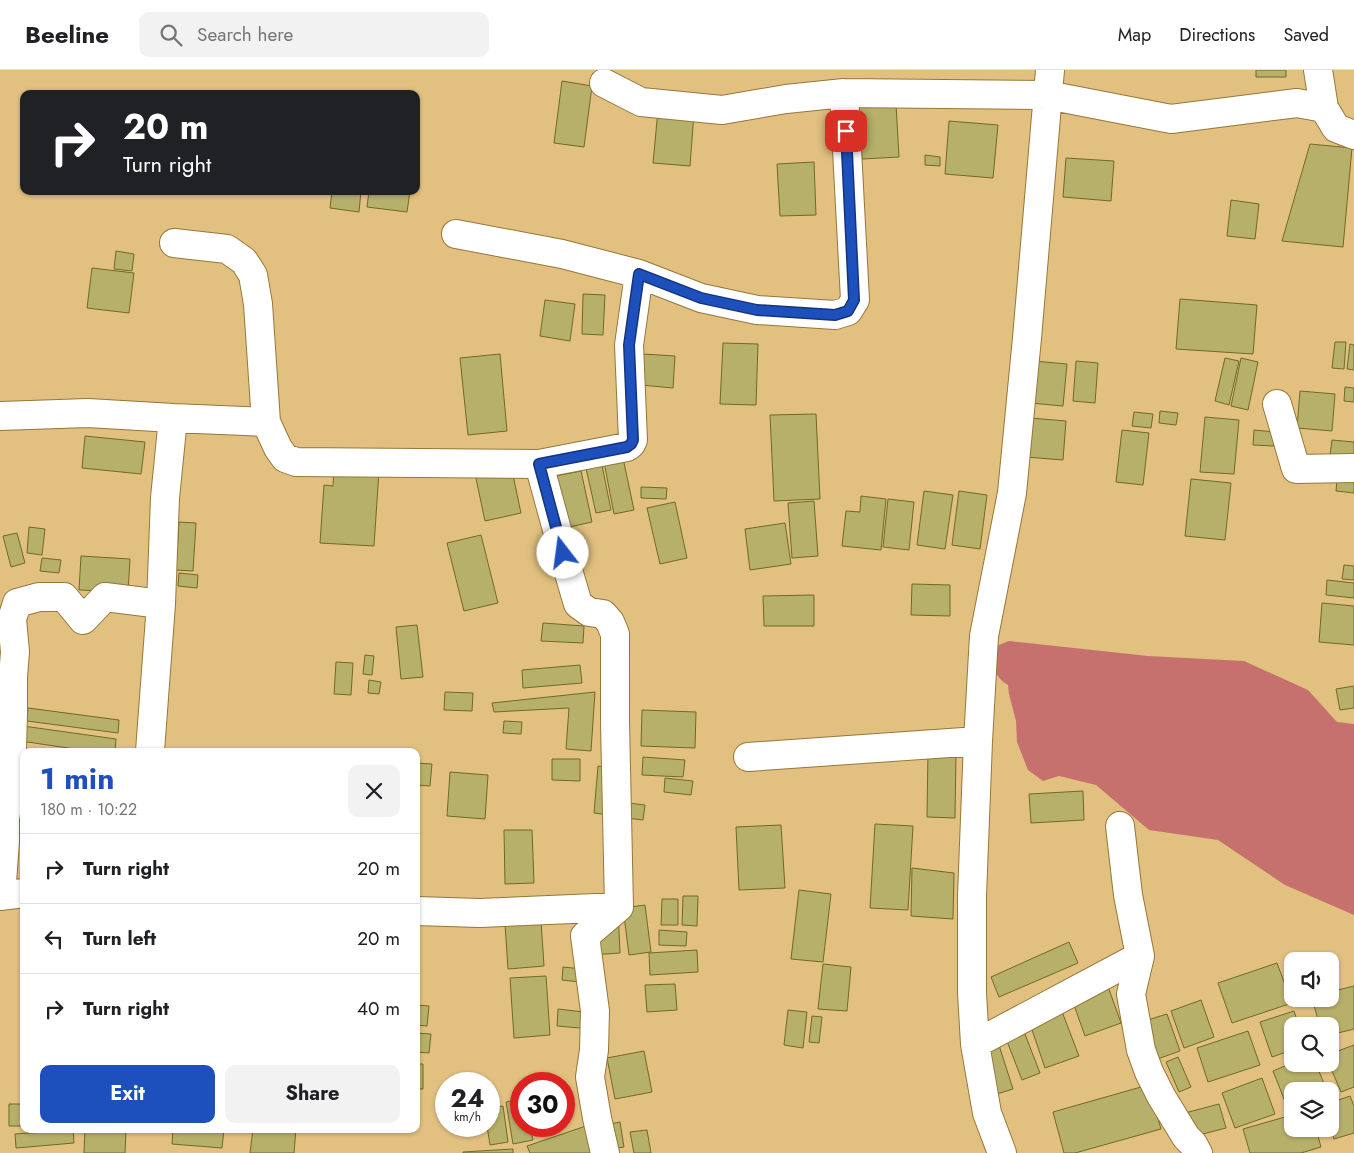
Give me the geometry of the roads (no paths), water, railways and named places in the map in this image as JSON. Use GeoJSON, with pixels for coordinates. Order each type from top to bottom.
{"type":"FeatureCollection","features":[{"type":"Feature","properties":{"kind":"street"},"geometry":{"type":"LineString","coordinates":[[1318,70],[1324,108],[1336,128],[1354,135]]}},
{"type":"Feature","properties":{"kind":"street"},"geometry":{"type":"LineString","coordinates":[[604,83],[641,102],[722,110],[844,93],[1048,82],[1171,119],[1297,103],[1324,108]]}},
{"type":"Feature","properties":{"kind":"street"},"geometry":{"type":"LineString","coordinates":[[1002,1153],[987,1113],[975,1044],[972,993],[972,896],[978,741],[984,636],[1012,493],[1028,328],[1048,82]]}},
{"type":"Feature","properties":{"kind":"street"},"geometry":{"type":"LineString","coordinates":[[456,234],[562,254],[639,274],[701,298],[757,310],[835,315],[848,311],[854,300],[844,93]]}},
{"type":"Feature","properties":{"kind":"street"},"geometry":{"type":"LineString","coordinates":[[174,243],[227,249],[244,261],[253,276],[258,304],[266,422],[278,448],[285,458],[296,462],[539,464],[627,447],[633,440],[629,345],[639,274]]}},
{"type":"Feature","properties":{"kind":"street"},"geometry":{"type":"LineString","coordinates":[[1277,404],[1296,468],[1354,468]]}},
{"type":"Feature","properties":{"kind":"street"},"geometry":{"type":"LineString","coordinates":[[0,416],[88,412],[266,422]]}},
{"type":"Feature","properties":{"kind":"street"},"geometry":{"type":"LineString","coordinates":[[150,748],[161,604],[165,498],[173,418]]}},
{"type":"Feature","properties":{"kind":"street"},"geometry":{"type":"LineString","coordinates":[[539,464],[578,604],[589,612],[603,614],[610,622],[615,634],[619,907],[586,936],[595,1011],[594,1050],[590,1077],[605,1153]]}},
{"type":"Feature","properties":{"kind":"street"},"geometry":{"type":"LineString","coordinates":[[0,887],[5,842],[5,819],[11,783],[15,652],[12,619],[17,603],[39,597],[64,597],[82,620],[105,597],[161,604]]}},
{"type":"Feature","properties":{"kind":"street"},"geometry":{"type":"LineString","coordinates":[[748,758],[978,741]]}},
{"type":"Feature","properties":{"kind":"street"},"geometry":{"type":"LineString","coordinates":[[1120,826],[1128,895],[1140,956],[1131,994],[1141,1050],[1161,1096],[1198,1153]]}},
{"type":"Feature","properties":{"kind":"street"},"geometry":{"type":"LineString","coordinates":[[0,896],[20,894]]}},
{"type":"Feature","properties":{"kind":"street"},"geometry":{"type":"LineString","coordinates":[[420,911],[480,913],[619,907]]}},
{"type":"Feature","properties":{"kind":"street"},"geometry":{"type":"LineString","coordinates":[[975,1044],[1140,956]]}}]}
